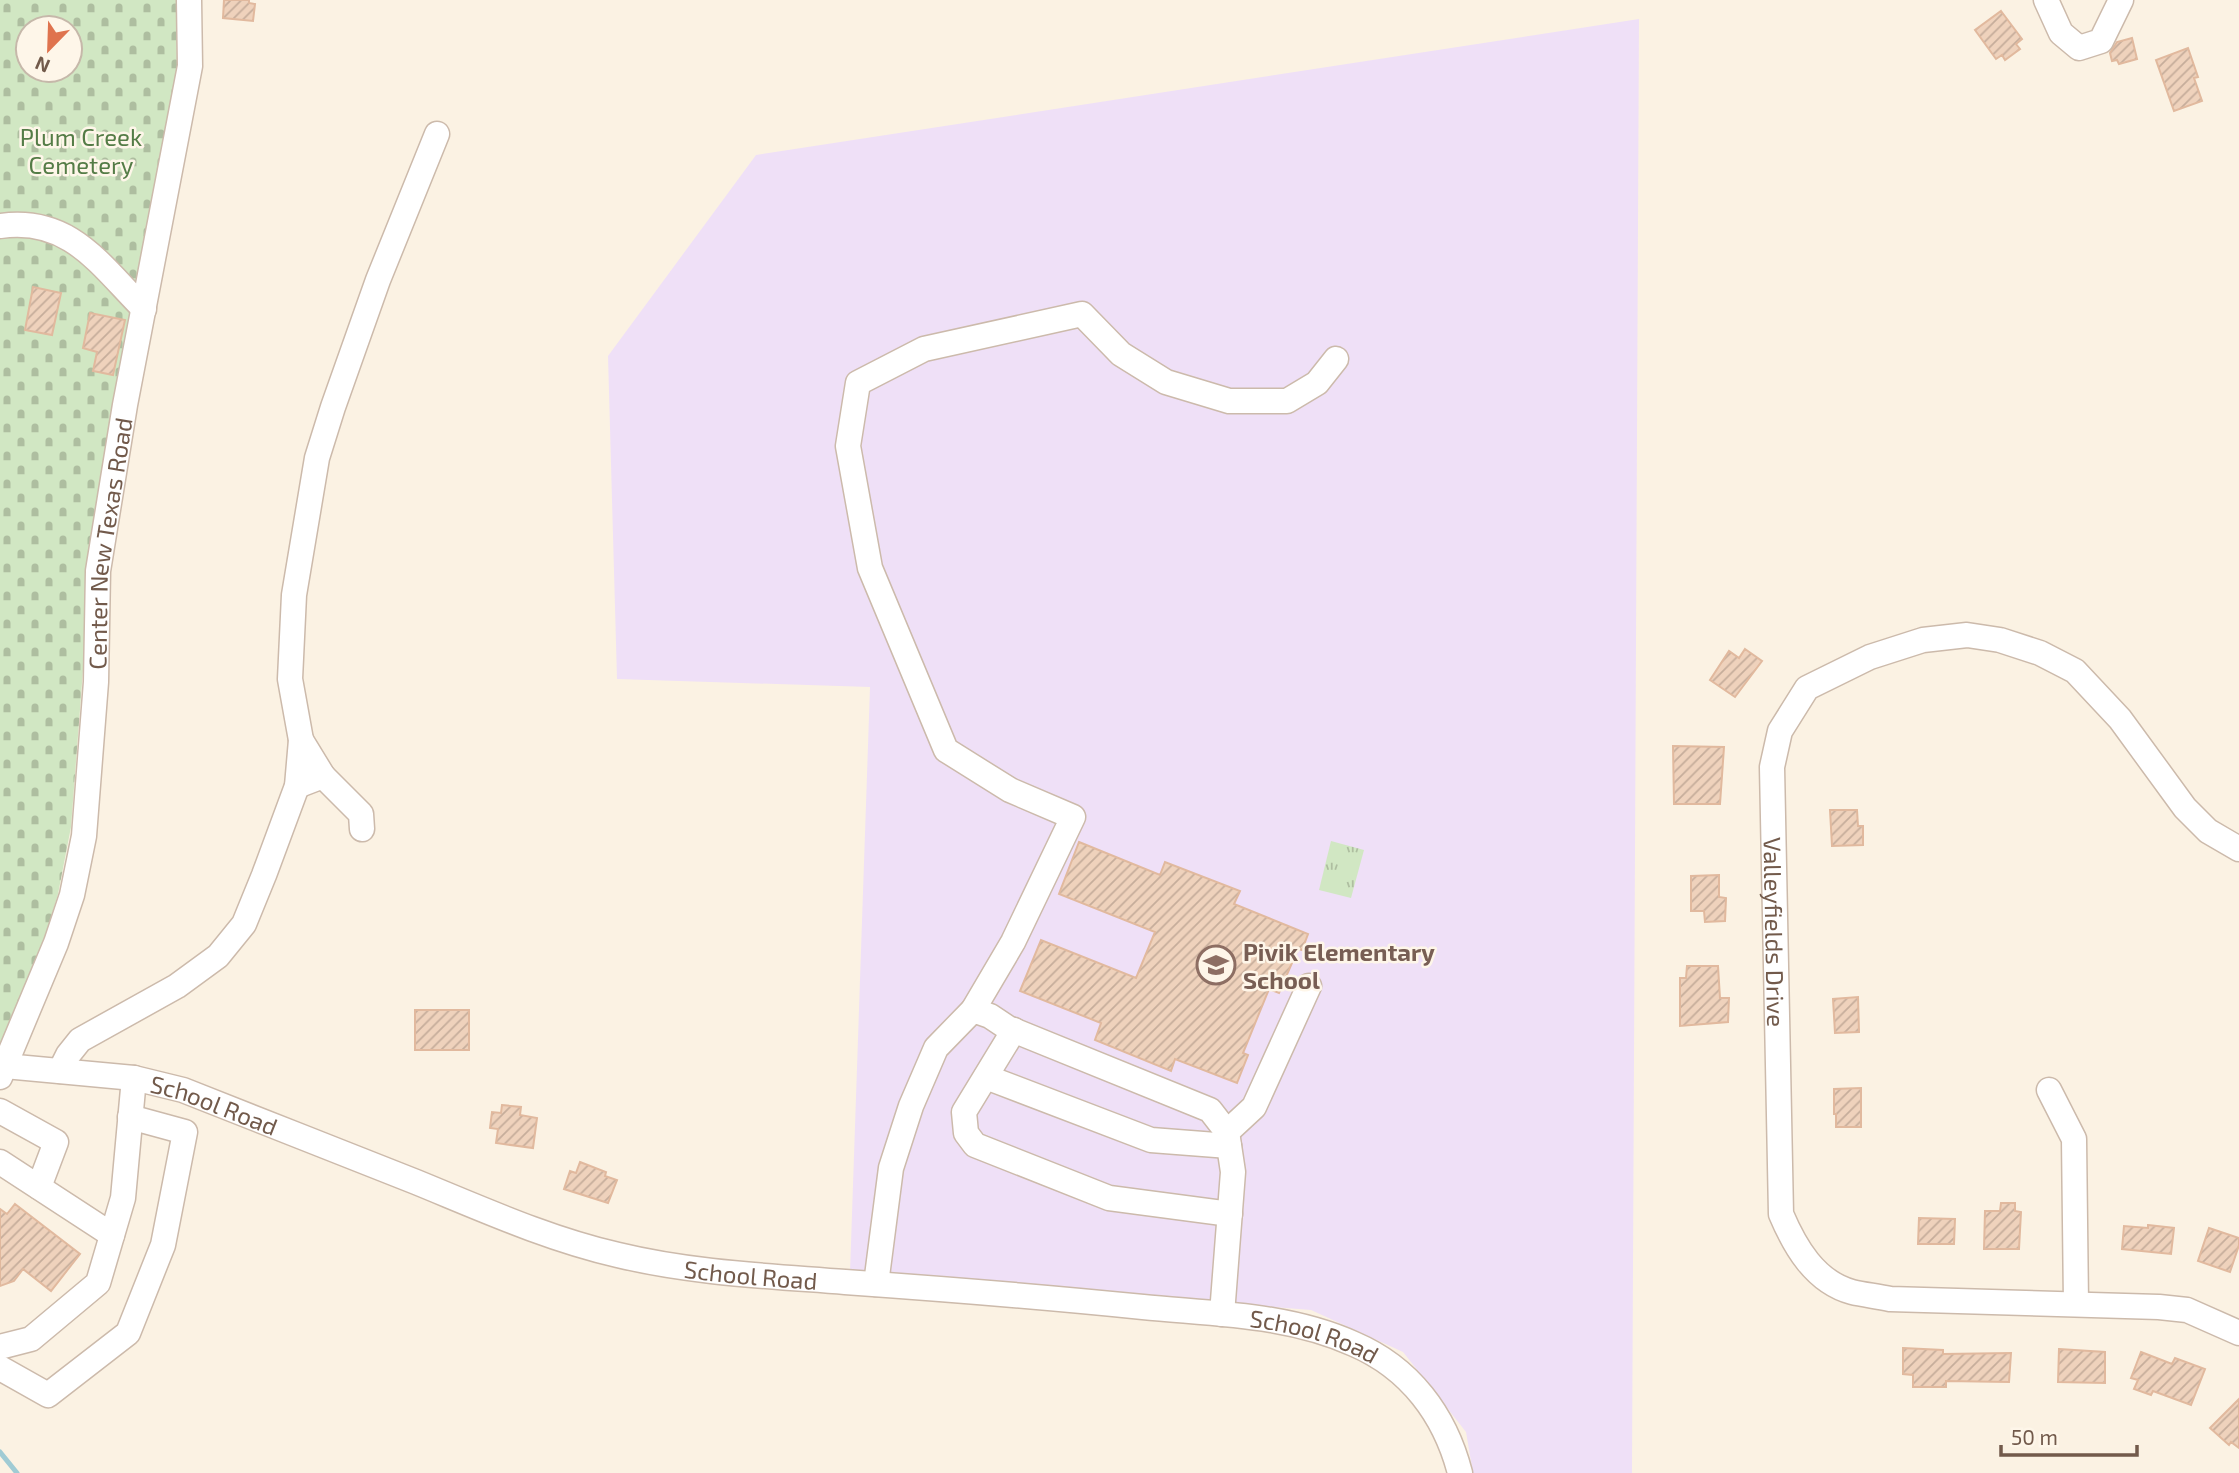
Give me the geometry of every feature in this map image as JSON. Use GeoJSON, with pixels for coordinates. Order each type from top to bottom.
{"type":"FeatureCollection","features":[{"type":"Feature","properties":{"kind":"street","name":"Center New Texas Road"},"geometry":{"type":"LineString","coordinates":[[2,1072],[56,943],[72,895],[84,836],[96,681],[98,571],[190,66],[188,0]]}},
{"type":"Feature","properties":{"kind":"street"},"geometry":{"type":"LineString","coordinates":[[2046,0],[2061,33],[2079,48],[2101,41],[2121,0]]}},
{"type":"Feature","properties":{"kind":"street"},"geometry":{"type":"LineString","coordinates":[[60,1071],[80,1040],[177,986],[218,956],[244,923],[297,786],[300,740],[290,679],[294,595],[317,458],[378,280],[437,134]]}},
{"type":"Feature","properties":{"kind":"street"},"geometry":{"type":"LineString","coordinates":[[0,226],[21,223],[65,234],[95,257],[144,309]]}},
{"type":"Feature","properties":{"kind":"street"},"geometry":{"type":"LineString","coordinates":[[876,1284],[891,1168],[911,1107],[936,1048],[973,1010],[1013,942],[1073,817],[1010,790],[946,750],[870,568],[848,446],[858,383],[924,349],[1082,314],[1121,354],[1166,382],[1229,401],[1287,401],[1317,383],[1336,359]]}},
{"type":"Feature","properties":{"kind":"street","name":"Valleyfields Drive"},"geometry":{"type":"LineString","coordinates":[[2239,849],[2208,831],[2185,808],[2120,719],[2075,671],[2040,653],[2000,640],[1967,635],[1923,640],[1870,657],[1807,688],[1780,731],[1772,767],[1781,1214],[1793,1243],[1816,1272],[1849,1291],[1890,1298],[2187,1310],[2239,1333]]}},
{"type":"Feature","properties":{"kind":"street"},"geometry":{"type":"LineString","coordinates":[[300,740],[323,776],[361,814],[362,829]]}},
{"type":"Feature","properties":{"kind":"street"},"geometry":{"type":"LineString","coordinates":[[297,786],[323,776]]}},
{"type":"Feature","properties":{"kind":"street"},"geometry":{"type":"LineString","coordinates":[[1228,1139],[1254,1107],[1309,986]]}},
{"type":"Feature","properties":{"kind":"street"},"geometry":{"type":"LineString","coordinates":[[973,1010],[1014,1030],[1210,1110],[1228,1139],[1233,1172],[1222,1314]]}},
{"type":"Feature","properties":{"kind":"street"},"geometry":{"type":"LineString","coordinates":[[1014,1030],[964,1112],[966,1133],[975,1145],[1109,1198],[1230,1214]]}},
{"type":"Feature","properties":{"kind":"street","name":"School Road"},"geometry":{"type":"LineString","coordinates":[[2,1072],[60,1071],[134,1078],[183,1090],[529,1228],[617,1255],[702,1270],[1222,1314],[1275,1320],[1320,1331],[1357,1345],[1390,1365],[1415,1385],[1453,1446],[1460,1473]]}},
{"type":"Feature","properties":{"kind":"street"},"geometry":{"type":"LineString","coordinates":[[986,1077],[1151,1140],[1228,1139]]}},
{"type":"Feature","properties":{"kind":"street"},"geometry":{"type":"LineString","coordinates":[[0,1348],[31,1339],[98,1283],[123,1198],[134,1078]]}},
{"type":"Feature","properties":{"kind":"street"},"geometry":{"type":"LineString","coordinates":[[2049,1090],[2074,1139],[2076,1304]]}},
{"type":"Feature","properties":{"kind":"street"},"geometry":{"type":"LineString","coordinates":[[0,1111],[56,1142],[38,1187]]}},
{"type":"Feature","properties":{"kind":"street"},"geometry":{"type":"LineString","coordinates":[[0,1368],[48,1395],[128,1333],[163,1245],[185,1132],[130,1118]]}},
{"type":"Feature","properties":{"kind":"street"},"geometry":{"type":"LineString","coordinates":[[0,1162],[112,1235]]}},
{"type":"Feature","properties":{"kind":"shaded area"},"geometry":{"type":"Polygon","coordinates":[[[1639,19],[1632,1473],[1473,1473],[1466,1432],[1403,1352],[1311,1310],[850,1273],[870,687],[617,679],[608,356],[756,155],[1639,19]]]}},
{"type":"Feature","properties":{"kind":"green space","name":"Plum Creek Cemetery"},"geometry":{"type":"Polygon","coordinates":[[[0,0],[176,0],[177,66],[94,526],[71,827],[58,894],[36,967],[0,1055],[0,0]]]}},
{"type":"Feature","properties":{"kind":"green space"},"geometry":{"type":"Polygon","coordinates":[[[1331,841],[1364,850],[1351,898],[1319,890],[1331,841]]]}},
{"type":"Feature","properties":{"kind":"building"},"geometry":{"type":"Polygon","coordinates":[[[224,0],[249,0],[249,3],[255,4],[253,21],[223,18],[224,0]]]}},
{"type":"Feature","properties":{"kind":"building"},"geometry":{"type":"Polygon","coordinates":[[[2001,11],[2022,39],[2016,44],[2020,49],[2005,60],[2002,55],[1996,59],[1975,30],[2001,11]]]}},
{"type":"Feature","properties":{"kind":"building"},"geometry":{"type":"Polygon","coordinates":[[[2132,38],[2137,59],[2119,64],[2117,60],[2112,61],[2110,53],[2117,42],[2132,38]]]}},
{"type":"Feature","properties":{"kind":"building"},"geometry":{"type":"Polygon","coordinates":[[[2188,48],[2198,77],[2194,78],[2202,101],[2174,111],[2156,60],[2188,48]]]}},
{"type":"Feature","properties":{"kind":"building"},"geometry":{"type":"Polygon","coordinates":[[[33,287],[61,293],[52,335],[25,330],[33,287]]]}},
{"type":"Feature","properties":{"kind":"building"},"geometry":{"type":"Polygon","coordinates":[[[90,313],[125,320],[113,375],[93,371],[97,352],[83,348],[90,313]]]}},
{"type":"Feature","properties":{"kind":"building"},"geometry":{"type":"Polygon","coordinates":[[[1745,649],[1762,661],[1735,697],[1710,680],[1729,651],[1739,658],[1745,649]]]}},
{"type":"Feature","properties":{"kind":"building"},"geometry":{"type":"Polygon","coordinates":[[[1673,746],[1724,747],[1720,804],[1674,804],[1673,746]]]}},
{"type":"Feature","properties":{"kind":"building"},"geometry":{"type":"Polygon","coordinates":[[[1830,810],[1857,810],[1858,826],[1863,826],[1863,845],[1832,846],[1830,810]]]}},
{"type":"Feature","properties":{"kind":"building","name":"Pivik Elementary School"},"geometry":{"type":"Polygon","coordinates":[[[1079,842],[1160,875],[1165,862],[1240,891],[1234,904],[1308,934],[1302,950],[1298,949],[1279,993],[1269,989],[1243,1053],[1248,1055],[1237,1083],[1175,1059],[1171,1071],[1095,1040],[1101,1023],[1020,991],[1041,940],[1136,978],[1155,932],[1059,894],[1079,842]]]}},
{"type":"Feature","properties":{"kind":"building"},"geometry":{"type":"Polygon","coordinates":[[[1719,875],[1719,897],[1726,898],[1725,921],[1705,922],[1704,911],[1691,911],[1691,876],[1719,875]]]}},
{"type":"Feature","properties":{"kind":"building"},"geometry":{"type":"Polygon","coordinates":[[[1687,966],[1718,966],[1720,998],[1729,998],[1728,1022],[1680,1026],[1680,978],[1686,978],[1687,966]]]}},
{"type":"Feature","properties":{"kind":"building"},"geometry":{"type":"Polygon","coordinates":[[[1858,997],[1859,1032],[1835,1033],[1833,999],[1858,997]]]}},
{"type":"Feature","properties":{"kind":"building"},"geometry":{"type":"Polygon","coordinates":[[[415,1010],[469,1010],[469,1050],[415,1050],[415,1010]]]}},
{"type":"Feature","properties":{"kind":"building"},"geometry":{"type":"Polygon","coordinates":[[[1861,1088],[1861,1127],[1836,1127],[1834,1089],[1861,1088]]]}},
{"type":"Feature","properties":{"kind":"building"},"geometry":{"type":"Polygon","coordinates":[[[502,1105],[521,1107],[520,1115],[537,1118],[533,1148],[496,1143],[498,1129],[490,1128],[492,1112],[501,1113],[502,1105]]]}},
{"type":"Feature","properties":{"kind":"building"},"geometry":{"type":"Polygon","coordinates":[[[580,1162],[606,1172],[605,1176],[617,1180],[608,1203],[564,1189],[570,1171],[576,1173],[580,1162]]]}},
{"type":"Feature","properties":{"kind":"building"},"geometry":{"type":"Polygon","coordinates":[[[2001,1203],[2015,1203],[2015,1211],[2021,1212],[2019,1249],[1984,1249],[1985,1211],[2000,1211],[2001,1203]]]}},
{"type":"Feature","properties":{"kind":"building"},"geometry":{"type":"Polygon","coordinates":[[[15,1204],[80,1254],[51,1291],[23,1269],[14,1281],[0,1286],[0,1209],[7,1214],[15,1204]]]}},
{"type":"Feature","properties":{"kind":"building"},"geometry":{"type":"Polygon","coordinates":[[[1919,1218],[1955,1219],[1954,1244],[1918,1244],[1919,1218]]]}},
{"type":"Feature","properties":{"kind":"building"},"geometry":{"type":"Polygon","coordinates":[[[2148,1225],[2174,1228],[2171,1254],[2122,1249],[2124,1226],[2148,1228],[2148,1225]]]}},
{"type":"Feature","properties":{"kind":"building"},"geometry":{"type":"Polygon","coordinates":[[[2209,1228],[2239,1238],[2230,1272],[2198,1261],[2209,1228]]]}},
{"type":"Feature","properties":{"kind":"building"},"geometry":{"type":"Polygon","coordinates":[[[1903,1348],[1943,1350],[1943,1354],[2011,1353],[2009,1382],[1946,1381],[1946,1387],[1913,1387],[1913,1375],[1903,1374],[1903,1348]]]}},
{"type":"Feature","properties":{"kind":"building"},"geometry":{"type":"Polygon","coordinates":[[[2059,1349],[2105,1352],[2105,1383],[2058,1382],[2059,1349]]]}},
{"type":"Feature","properties":{"kind":"building"},"geometry":{"type":"Polygon","coordinates":[[[2141,1352],[2172,1364],[2175,1358],[2205,1369],[2191,1405],[2153,1391],[2151,1395],[2134,1389],[2138,1380],[2131,1378],[2141,1352]]]}},
{"type":"Feature","properties":{"kind":"building"},"geometry":{"type":"Polygon","coordinates":[[[2239,1399],[2239,1448],[2231,1442],[2229,1445],[2210,1428],[2239,1399]]]}},
{"type":"Feature","properties":{"kind":"waterway"},"geometry":{"type":"LineString","coordinates":[[0,1452],[17,1473]]}},
{"type":"Feature","properties":{"kind":"place","name":"Pivik Elementary School"},"geometry":{"type":"Point","coordinates":[1216,965]}}]}
